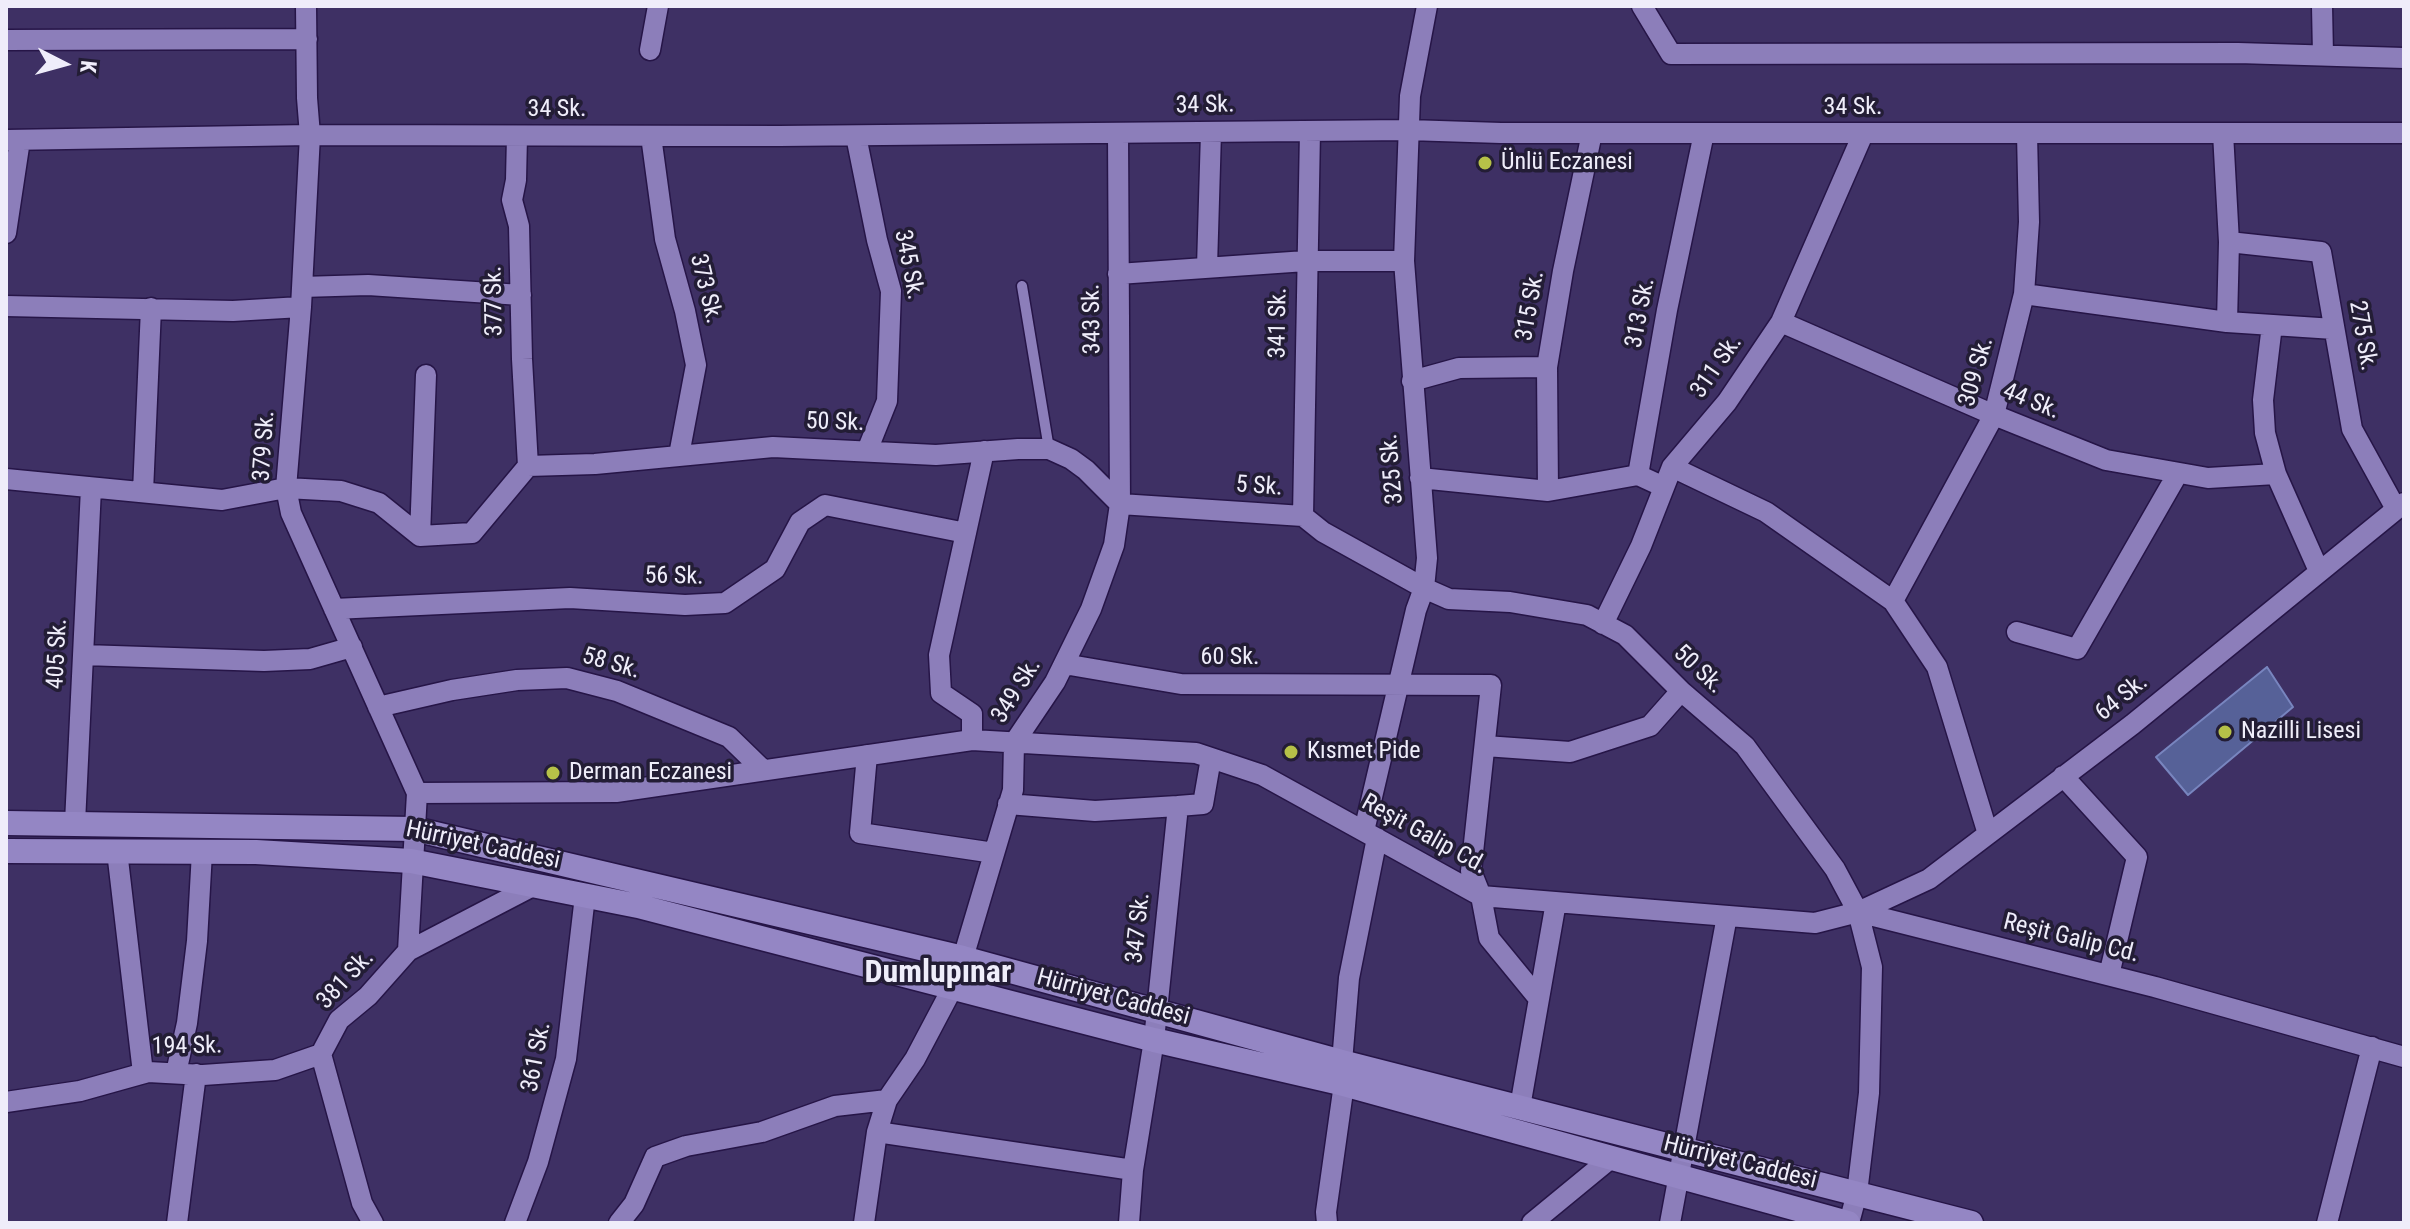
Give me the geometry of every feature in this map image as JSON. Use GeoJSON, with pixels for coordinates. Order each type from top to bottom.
{"type":"FeatureCollection","features":[{"type":"Feature","properties":{"kind":"main road","name":"Hürriyet Caddesi"},"geometry":{"type":"LineString","coordinates":[[6,823],[414,829],[963,958],[1157,1009],[1343,1073],[1611,1158],[1849,1223]]}},
{"type":"Feature","properties":{"kind":"main road","name":"Hürriyet Caddesi"},"geometry":{"type":"LineString","coordinates":[[6,851],[256,852],[411,861],[638,906],[1154,1040],[1520,1107],[1971,1223]]}},
{"type":"Feature","properties":{"kind":"street","name":"379 Sk."},"geometry":{"type":"LineString","coordinates":[[306,6],[310,135],[302,297],[286,488],[291,513],[417,793],[411,861]]}},
{"type":"Feature","properties":{"kind":"street"},"geometry":{"type":"LineString","coordinates":[[650,50],[658,6]]}},
{"type":"Feature","properties":{"kind":"street","name":"325 Sk."},"geometry":{"type":"LineString","coordinates":[[1327,1223],[1343,1073],[1349,978],[1370,835],[1398,685],[1424,588],[1427,558],[1404,261],[1410,96],[1427,6]]}},
{"type":"Feature","properties":{"kind":"street"},"geometry":{"type":"LineString","coordinates":[[1642,6],[1671,54],[2323,55],[2404,58]]}},
{"type":"Feature","properties":{"kind":"street"},"geometry":{"type":"LineString","coordinates":[[2322,6],[2323,55]]}},
{"type":"Feature","properties":{"kind":"street"},"geometry":{"type":"LineString","coordinates":[[6,40],[307,39]]}},
{"type":"Feature","properties":{"kind":"street","name":"34 Sk."},"geometry":{"type":"LineString","coordinates":[[13,140],[310,135],[856,136],[1408,130],[1863,134],[2404,133]]}},
{"type":"Feature","properties":{"kind":"street","name":"341 Sk."},"geometry":{"type":"LineString","coordinates":[[1303,516],[1310,131]]}},
{"type":"Feature","properties":{"kind":"street"},"geometry":{"type":"LineString","coordinates":[[1207,267],[1211,132]]}},
{"type":"Feature","properties":{"kind":"street","name":"315 Sk."},"geometry":{"type":"LineString","coordinates":[[1548,491],[1547,367],[1563,271],[1592,133]]}},
{"type":"Feature","properties":{"kind":"street","name":"313 Sk."},"geometry":{"type":"LineString","coordinates":[[1638,475],[1667,310],[1704,133]]}},
{"type":"Feature","properties":{"kind":"street"},"geometry":{"type":"LineString","coordinates":[[2223,133],[2229,242],[2227,322]]}},
{"type":"Feature","properties":{"kind":"street","name":"343 Sk."},"geometry":{"type":"LineString","coordinates":[[1118,134],[1120,504]]}},
{"type":"Feature","properties":{"kind":"street","name":"311 Sk."},"geometry":{"type":"LineString","coordinates":[[1603,624],[1641,546],[1672,467],[1727,402],[1781,322],[1863,134]]}},
{"type":"Feature","properties":{"kind":"street","name":"309 Sk."},"geometry":{"type":"LineString","coordinates":[[1893,601],[1994,415],[2024,294],[2029,222],[2027,134]]}},
{"type":"Feature","properties":{"kind":"street","name":"377 Sk."},"geometry":{"type":"LineString","coordinates":[[517,136],[516,180],[512,200],[519,226],[528,466]]}},
{"type":"Feature","properties":{"kind":"street","name":"373 Sk."},"geometry":{"type":"LineString","coordinates":[[651,136],[665,239],[696,365],[679,455]]}},
{"type":"Feature","properties":{"kind":"street","name":"345 Sk."},"geometry":{"type":"LineString","coordinates":[[856,136],[877,240],[891,291],[887,401],[867,451]]}},
{"type":"Feature","properties":{"kind":"street"},"geometry":{"type":"LineString","coordinates":[[6,233],[13,140]]}},
{"type":"Feature","properties":{"kind":"street","name":"275 Sk."},"geometry":{"type":"LineString","coordinates":[[2229,242],[2321,252],[2352,429],[2400,506]]}},
{"type":"Feature","properties":{"kind":"street"},"geometry":{"type":"LineString","coordinates":[[1118,274],[1306,261],[1404,261]]}},
{"type":"Feature","properties":{"kind":"street"},"geometry":{"type":"LineString","coordinates":[[6,306],[233,311],[368,285],[521,295]]}},
{"type":"Feature","properties":{"kind":"street"},"geometry":{"type":"LineString","coordinates":[[2024,294],[2227,322],[2334,329]]}},
{"type":"Feature","properties":{"kind":"street"},"geometry":{"type":"LineString","coordinates":[[143,492],[151,308]]}},
{"type":"Feature","properties":{"kind":"street","name":"44 Sk."},"geometry":{"type":"LineString","coordinates":[[1781,322],[2106,460],[2208,478],[2276,474]]}},
{"type":"Feature","properties":{"kind":"street"},"geometry":{"type":"LineString","coordinates":[[2272,325],[2263,400],[2265,433],[2276,474],[2319,571]]}},
{"type":"Feature","properties":{"kind":"street"},"geometry":{"type":"LineString","coordinates":[[1412,381],[1459,368],[1547,367]]}},
{"type":"Feature","properties":{"kind":"street"},"geometry":{"type":"LineString","coordinates":[[420,536],[426,375]]}},
{"type":"Feature","properties":{"kind":"street","name":"50 Sk."},"geometry":{"type":"LineString","coordinates":[[528,466],[595,464],[773,447],[936,455],[1049,449]]}},
{"type":"Feature","properties":{"kind":"street"},"geometry":{"type":"LineString","coordinates":[[1049,449],[1086,470],[1120,504]]}},
{"type":"Feature","properties":{"kind":"street"},"geometry":{"type":"LineString","coordinates":[[972,740],[972,714],[941,693],[939,655],[984,451]]}},
{"type":"Feature","properties":{"kind":"street"},"geometry":{"type":"LineString","coordinates":[[6,479],[222,500],[286,488],[341,491],[379,503],[420,536],[472,533],[528,466]]}},
{"type":"Feature","properties":{"kind":"street"},"geometry":{"type":"LineString","coordinates":[[1672,467],[1766,512],[1893,601],[1937,667],[1988,834]]}},
{"type":"Feature","properties":{"kind":"street"},"geometry":{"type":"LineString","coordinates":[[2017,632],[2077,649],[2178,473]]}},
{"type":"Feature","properties":{"kind":"street"},"geometry":{"type":"LineString","coordinates":[[1420,478],[1548,491],[1638,475],[1664,487]]}},
{"type":"Feature","properties":{"kind":"street","name":"405 Sk."},"geometry":{"type":"LineString","coordinates":[[75,823],[91,488]]}},
{"type":"Feature","properties":{"kind":"street","name":"5 Sk."},"geometry":{"type":"LineString","coordinates":[[1120,504],[1303,516],[1323,532],[1424,588]]}},
{"type":"Feature","properties":{"kind":"street","name":"349 Sk."},"geometry":{"type":"LineString","coordinates":[[864,1223],[877,1132],[887,1100],[915,1059],[953,987],[963,958],[1013,790],[1014,743],[1055,682],[1091,609],[1114,545],[1120,504]]}},
{"type":"Feature","properties":{"kind":"street","name":"56 Sk."},"geometry":{"type":"LineString","coordinates":[[334,609],[570,598],[685,605],[725,603],[775,569],[800,522],[825,505],[966,533]]}},
{"type":"Feature","properties":{"kind":"street","name":"64 Sk."},"geometry":{"type":"LineString","coordinates":[[1858,912],[1929,879],[2133,724],[2400,506]]}},
{"type":"Feature","properties":{"kind":"street","name":"50 Sk."},"geometry":{"type":"LineString","coordinates":[[1424,588],[1449,599],[1510,602],[1587,615],[1625,635],[1681,691],[1745,746],[1835,869],[1858,912],[1872,967],[1869,1093],[1857,1193],[1849,1223]]}},
{"type":"Feature","properties":{"kind":"street"},"geometry":{"type":"LineString","coordinates":[[84,655],[295,660],[352,647]]}},
{"type":"Feature","properties":{"kind":"street","name":"60 Sk."},"geometry":{"type":"LineString","coordinates":[[1064,664],[1181,684],[1491,685],[1485,746]]}},
{"type":"Feature","properties":{"kind":"street","name":"58 Sk."},"geometry":{"type":"LineString","coordinates":[[378,707],[452,690],[517,680],[567,678],[617,691],[729,737],[763,770]]}},
{"type":"Feature","properties":{"kind":"street"},"geometry":{"type":"LineString","coordinates":[[1539,999],[1489,938],[1481,896],[1471,871],[1485,746],[1570,752],[1650,726],[1681,691]]}},
{"type":"Feature","properties":{"kind":"street","name":"Reşit Galip Cd."},"geometry":{"type":"LineString","coordinates":[[417,793],[616,792],[972,740],[1196,753],[1262,775],[1481,896],[1815,923],[1858,912],[2109,975],[2404,1057]]}},
{"type":"Feature","properties":{"kind":"street"},"geometry":{"type":"LineString","coordinates":[[867,755],[860,833],[994,853]]}},
{"type":"Feature","properties":{"kind":"street"},"geometry":{"type":"LineString","coordinates":[[1008,804],[1095,811],[1203,804],[1211,758]]}},
{"type":"Feature","properties":{"kind":"street"},"geometry":{"type":"LineString","coordinates":[[2063,776],[2137,857],[2109,975]]}},
{"type":"Feature","properties":{"kind":"street","name":"347 Sk."},"geometry":{"type":"LineString","coordinates":[[1129,1223],[1133,1170],[1154,1040],[1178,806]]}},
{"type":"Feature","properties":{"kind":"street"},"geometry":{"type":"LineString","coordinates":[[117,851],[143,1073]]}},
{"type":"Feature","properties":{"kind":"street"},"geometry":{"type":"LineString","coordinates":[[177,1223],[187,1023],[197,941],[202,852]]}},
{"type":"Feature","properties":{"kind":"street","name":"381 Sk."},"geometry":{"type":"LineString","coordinates":[[321,1054],[339,1020],[368,996],[408,951],[411,861]]}},
{"type":"Feature","properties":{"kind":"street"},"geometry":{"type":"LineString","coordinates":[[408,951],[533,886]]}},
{"type":"Feature","properties":{"kind":"street","name":"361 Sk."},"geometry":{"type":"LineString","coordinates":[[522,1222],[566,1059],[585,896]]}},
{"type":"Feature","properties":{"kind":"street"},"geometry":{"type":"LineString","coordinates":[[1520,1107],[1556,902]]}},
{"type":"Feature","properties":{"kind":"street"},"geometry":{"type":"LineString","coordinates":[[1670,1223],[1727,916]]}},
{"type":"Feature","properties":{"kind":"street"},"geometry":{"type":"LineString","coordinates":[[2327,1223],[2372,1047]]}},
{"type":"Feature","properties":{"kind":"street"},"geometry":{"type":"LineString","coordinates":[[321,1054],[362,1203],[373,1223]]}},
{"type":"Feature","properties":{"kind":"street","name":"194 Sk."},"geometry":{"type":"LineString","coordinates":[[6,1102],[80,1091],[143,1073],[275,1070],[321,1054]]}},
{"type":"Feature","properties":{"kind":"street"},"geometry":{"type":"LineString","coordinates":[[619,1223],[634,1204],[655,1157],[686,1146],[762,1132],[835,1106],[887,1100]]}},
{"type":"Feature","properties":{"kind":"street"},"geometry":{"type":"LineString","coordinates":[[877,1132],[1133,1170]]}},
{"type":"Feature","properties":{"kind":"street"},"geometry":{"type":"LineString","coordinates":[[1532,1223],[1611,1158]]}},
{"type":"Feature","properties":{"kind":"lane"},"geometry":{"type":"LineString","coordinates":[[1022,286],[1049,449]]}},
{"type":"Feature","properties":{"kind":"building","name":"Nazilli Lisesi"},"geometry":{"type":"Polygon","coordinates":[[[2267,667],[2293,707],[2188,795],[2156,757],[2267,667]]]}},
{"type":"Feature","properties":{"kind":"place","name":"Ünlü Eczanesi"},"geometry":{"type":"Point","coordinates":[1485,163]}},
{"type":"Feature","properties":{"kind":"place","name":"Nazilli Lisesi"},"geometry":{"type":"Point","coordinates":[2225,732]}},
{"type":"Feature","properties":{"kind":"place","name":"Kısmet Pide"},"geometry":{"type":"Point","coordinates":[1291,752]}},
{"type":"Feature","properties":{"kind":"place","name":"Derman Eczanesi"},"geometry":{"type":"Point","coordinates":[553,773]}},
{"type":"Feature","properties":{"kind":"district","name":"Dumlupınar"},"geometry":{"type":"Point","coordinates":[938,974]}}]}
